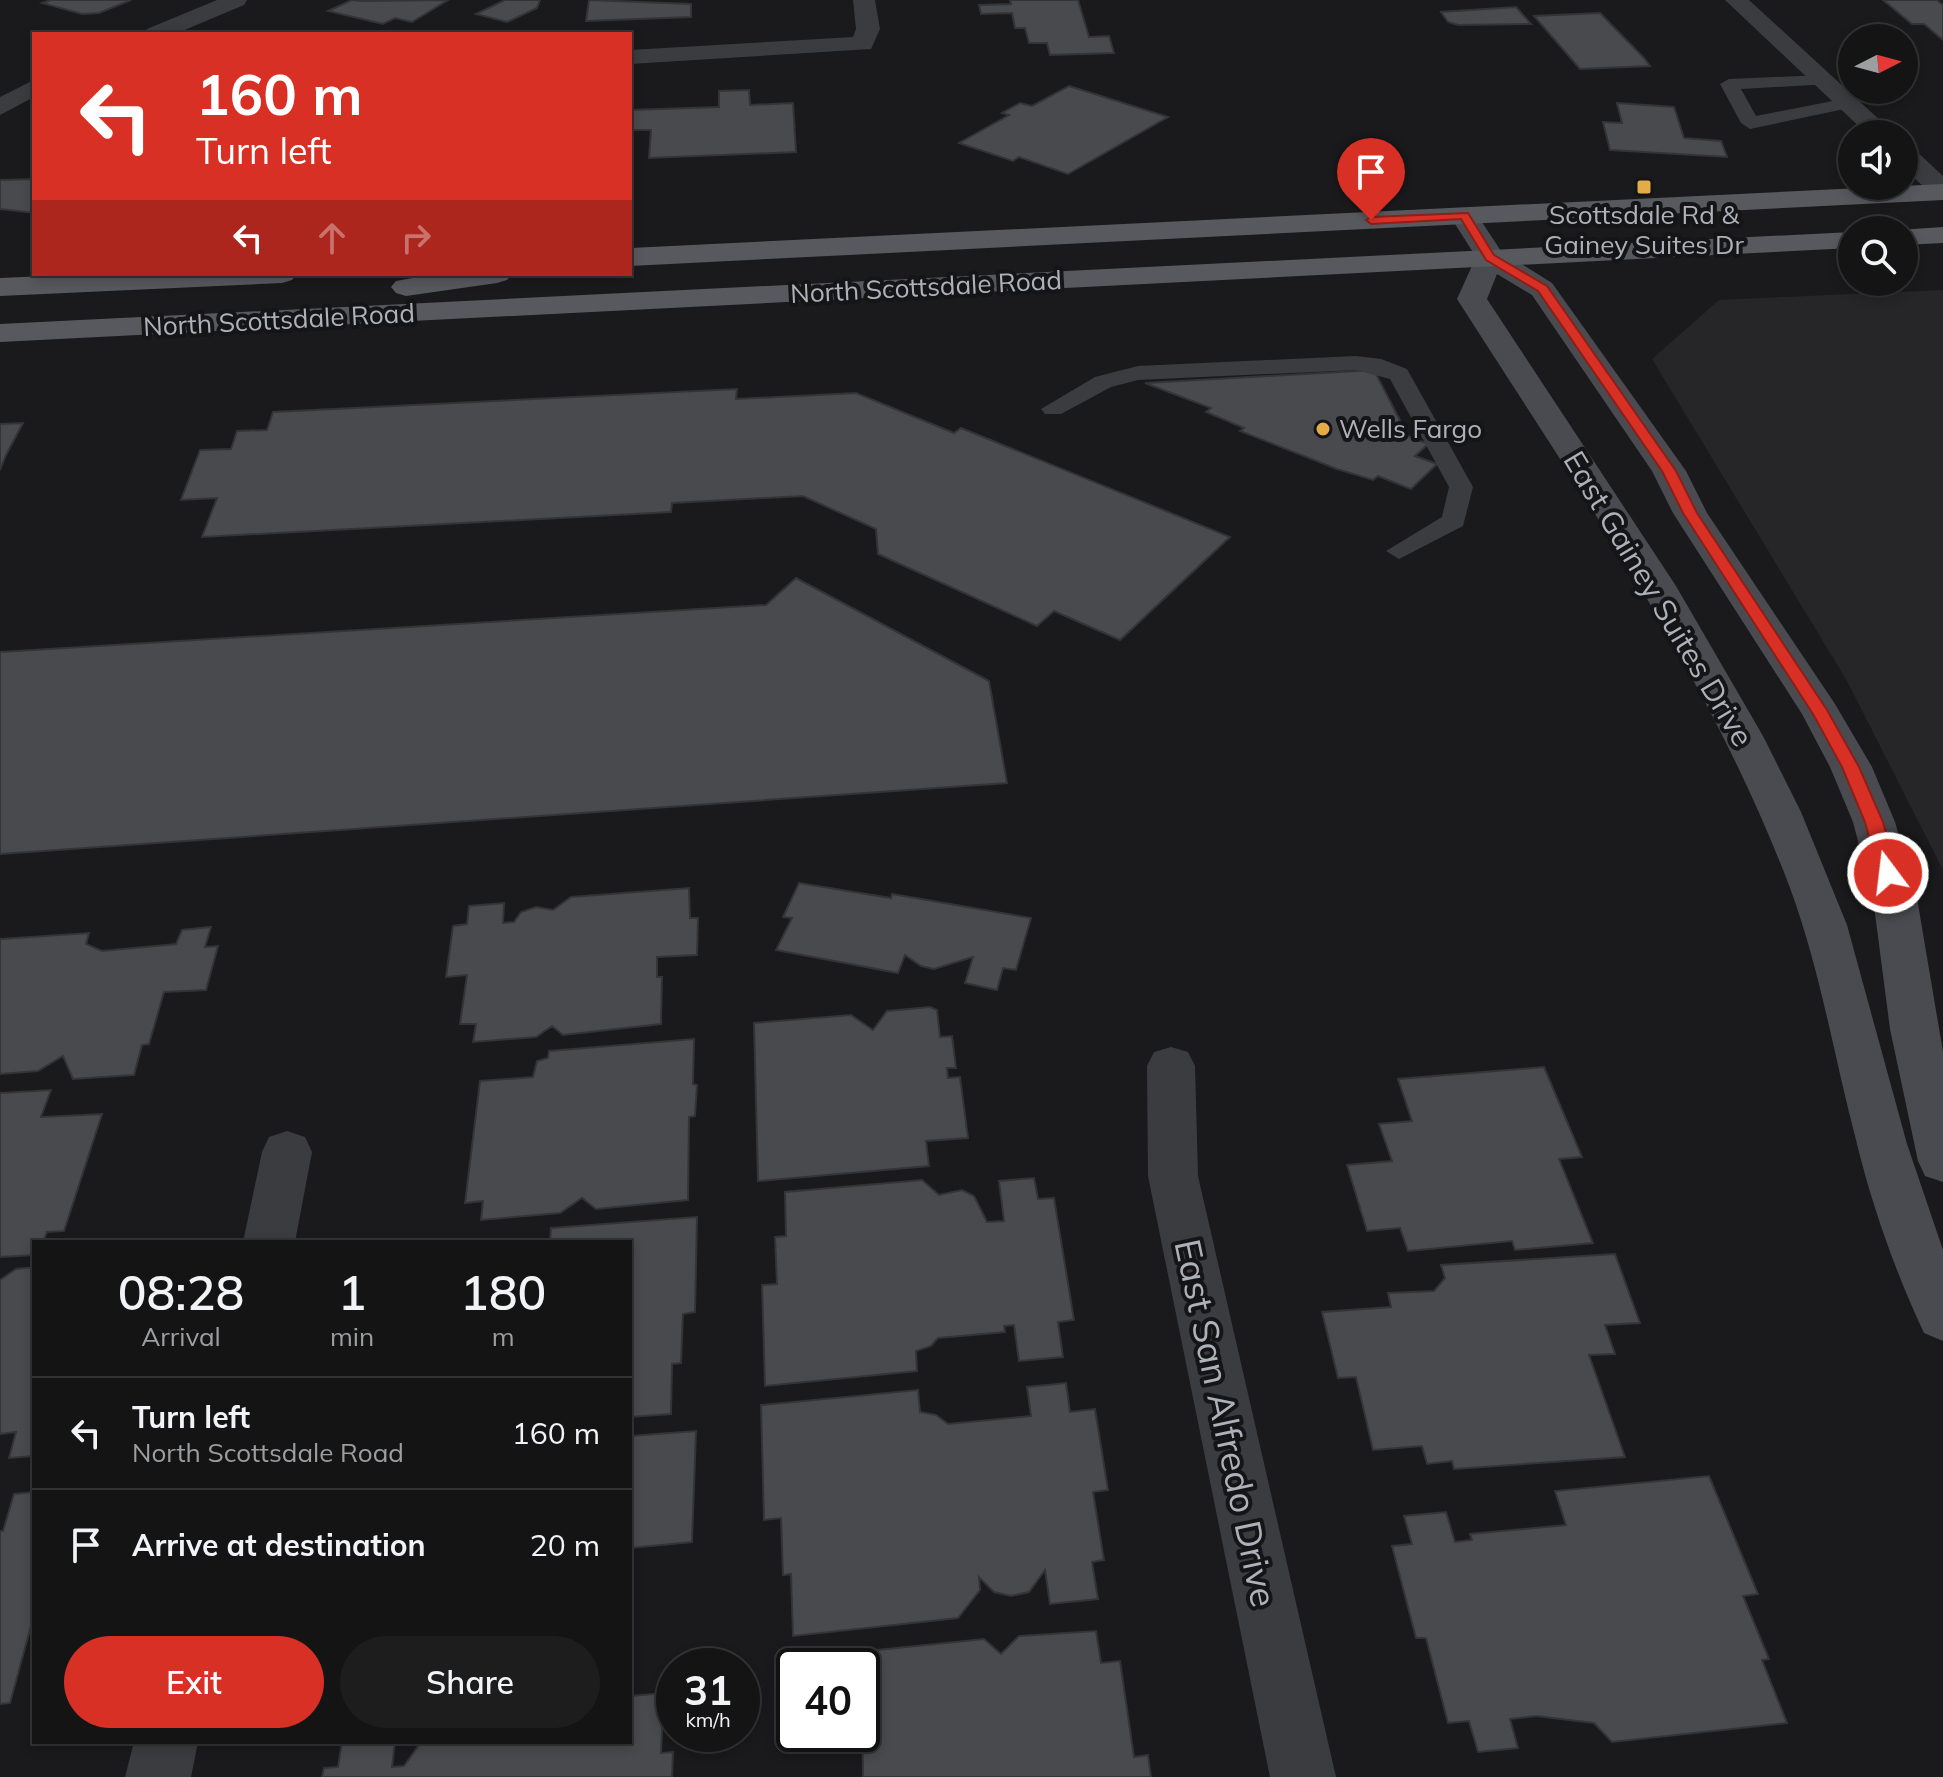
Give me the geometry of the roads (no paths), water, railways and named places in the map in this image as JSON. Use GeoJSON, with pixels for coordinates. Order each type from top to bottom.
{"type":"FeatureCollection","features":[{"type":"Feature","properties":{"kind":"main road","name":"North Scottsdale Road"},"geometry":{"type":"LineString","coordinates":[[632,257],[1943,191]]}},
{"type":"Feature","properties":{"kind":"main road"},"geometry":{"type":"LineString","coordinates":[[1918,236],[1943,235]]}},
{"type":"Feature","properties":{"kind":"main road","name":"North Scottsdale Road"},"geometry":{"type":"LineString","coordinates":[[0,333],[1838,241]]}},
{"type":"Feature","properties":{"kind":"main road","name":"North Scottsdale Road"},"geometry":{"type":"LineString","coordinates":[[0,287],[239,276]]}},
{"type":"Feature","properties":{"kind":"main road"},"geometry":{"type":"LineString","coordinates":[[158,326],[196,307],[250,296],[439,285],[486,276]]}},
{"type":"Feature","properties":{"kind":"street"},"geometry":{"type":"LineString","coordinates":[[160,32],[236,0]]}},
{"type":"Feature","properties":{"kind":"street"},"geometry":{"type":"LineString","coordinates":[[632,57],[863,44],[868,29],[864,0]]}},
{"type":"Feature","properties":{"kind":"street"},"geometry":{"type":"LineString","coordinates":[[1736,0],[1838,94]]}},
{"type":"Feature","properties":{"kind":"street"},"geometry":{"type":"LineString","coordinates":[[0,107],[32,88]]}},
{"type":"Feature","properties":{"kind":"street"},"geometry":{"type":"LineString","coordinates":[[1849,104],[1867,120]]}},
{"type":"Feature","properties":{"kind":"street"},"geometry":{"type":"LineString","coordinates":[[1918,167],[1943,191]]}},
{"type":"Feature","properties":{"kind":"street"},"geometry":{"type":"LineString","coordinates":[[1464,216],[1490,257],[1542,289],[1669,471],[1690,513],[1821,713],[1851,767],[1874,822],[1895,898],[1914,1029],[1943,1161]]}},
{"type":"Feature","properties":{"kind":"street","name":"East Gainey Suites Drive"},"geometry":{"type":"LineString","coordinates":[[1490,257],[1472,299],[1698,654],[1757,765],[1811,887],[1836,962],[1892,1180],[1935,1296]]}},
{"type":"Feature","properties":{"kind":"street","name":"East San Alfredo Drive"},"geometry":{"type":"LineString","coordinates":[[1171,1066],[1173,1176],[1303,1777]]}},
{"type":"Feature","properties":{"kind":"street"},"geometry":{"type":"LineString","coordinates":[[269,1240],[287,1152]]}},
{"type":"Feature","properties":{"kind":"street"},"geometry":{"type":"LineString","coordinates":[[158,1777],[166,1744]]}},
{"type":"Feature","properties":{"kind":"lane"},"geometry":{"type":"LineString","coordinates":[[1823,80],[1729,84],[1750,123],[1843,104]]}},
{"type":"Feature","properties":{"kind":"lane"},"geometry":{"type":"LineString","coordinates":[[1053,409],[1103,382],[1138,373],[1356,363],[1373,364],[1399,374],[1461,487],[1454,521],[1399,551]]}},
{"type":"Feature","properties":{"kind":"place","name":"Scottsdale Rd & Gainey Suites Dr"},"geometry":{"type":"Point","coordinates":[1644,187]}},
{"type":"Feature","properties":{"kind":"place","name":"Wells Fargo"},"geometry":{"type":"Point","coordinates":[1323,429]}}]}
